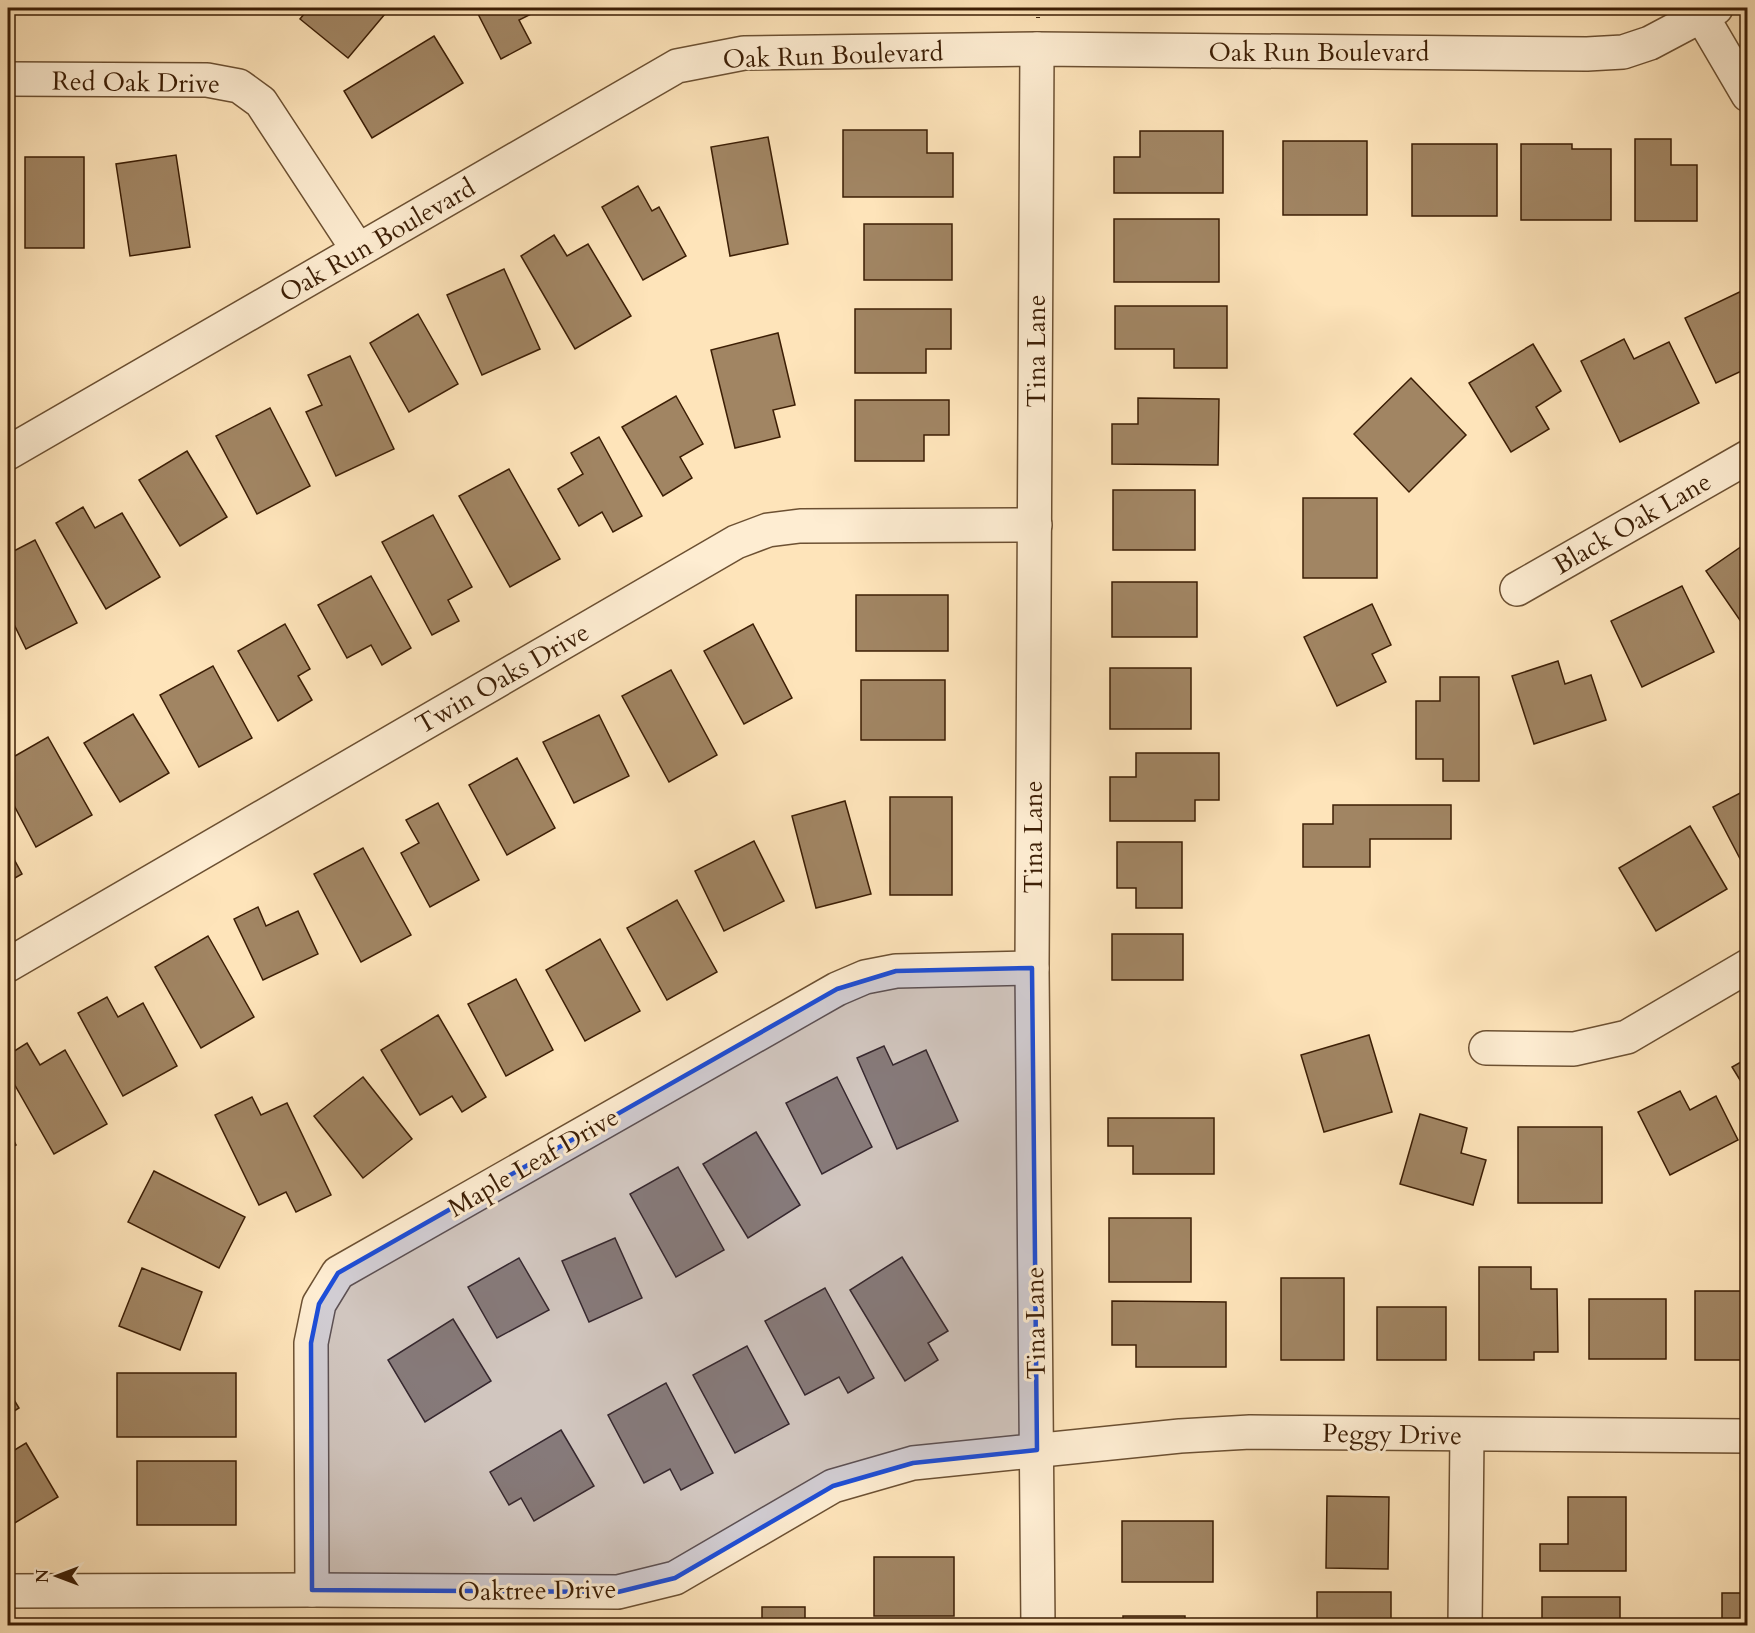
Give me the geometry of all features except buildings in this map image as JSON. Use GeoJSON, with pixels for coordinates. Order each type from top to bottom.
{"type":"FeatureCollection","features":[{"type":"Feature","properties":{"kind":"street","name":"Oak Run Boulevard"},"geometry":{"type":"LineString","coordinates":[[8,453],[677,66],[744,53],[1037,49],[1614,53],[1650,42],[1705,10]]}},
{"type":"Feature","properties":{"kind":"street"},"geometry":{"type":"LineString","coordinates":[[1705,10],[1748,95]]}},
{"type":"Feature","properties":{"kind":"street","name":"Tina Lane"},"geometry":{"type":"LineString","coordinates":[[1037,49],[1032,968],[1038,1626]]}},
{"type":"Feature","properties":{"kind":"street","name":"Red Oak Drive"},"geometry":{"type":"LineString","coordinates":[[8,80],[207,80],[239,86],[261,102],[358,250]]}},
{"type":"Feature","properties":{"kind":"street","name":"Black Oak Lane"},"geometry":{"type":"LineString","coordinates":[[1516,589],[1748,457]]}},
{"type":"Feature","properties":{"kind":"street","name":"Twin Oaks Drive"},"geometry":{"type":"LineString","coordinates":[[8,965],[736,542],[768,530],[800,526],[1035,525]]}},
{"type":"Feature","properties":{"kind":"street"},"geometry":{"type":"LineString","coordinates":[[1486,1048],[1574,1049],[1627,1036],[1748,966]]}},
{"type":"Feature","properties":{"kind":"street","name":"Maple Leaf Drive"},"geometry":{"type":"LineString","coordinates":[[312,1590],[311,1343],[319,1304],[338,1273],[837,988],[865,976],[896,971],[1032,968]]}},
{"type":"Feature","properties":{"kind":"street","name":"Peggy Drive"},"geometry":{"type":"LineString","coordinates":[[1037,1450],[1180,1436],[1250,1432],[1748,1436]]}},
{"type":"Feature","properties":{"kind":"street"},"geometry":{"type":"LineString","coordinates":[[1465,1626],[1467,1435]]}},
{"type":"Feature","properties":{"kind":"street","name":"Oaktree Drive"},"geometry":{"type":"LineString","coordinates":[[8,1591],[618,1592],[675,1578],[833,1486],[913,1463],[1037,1450]]}},
{"type":"Feature","properties":{"kind":"highlighted area"},"geometry":{"type":"Polygon","coordinates":[[[1032,968],[1037,1450],[913,1463],[833,1486],[675,1578],[618,1592],[312,1590],[311,1343],[319,1304],[338,1273],[837,989],[896,971],[1032,968]]]}}]}
